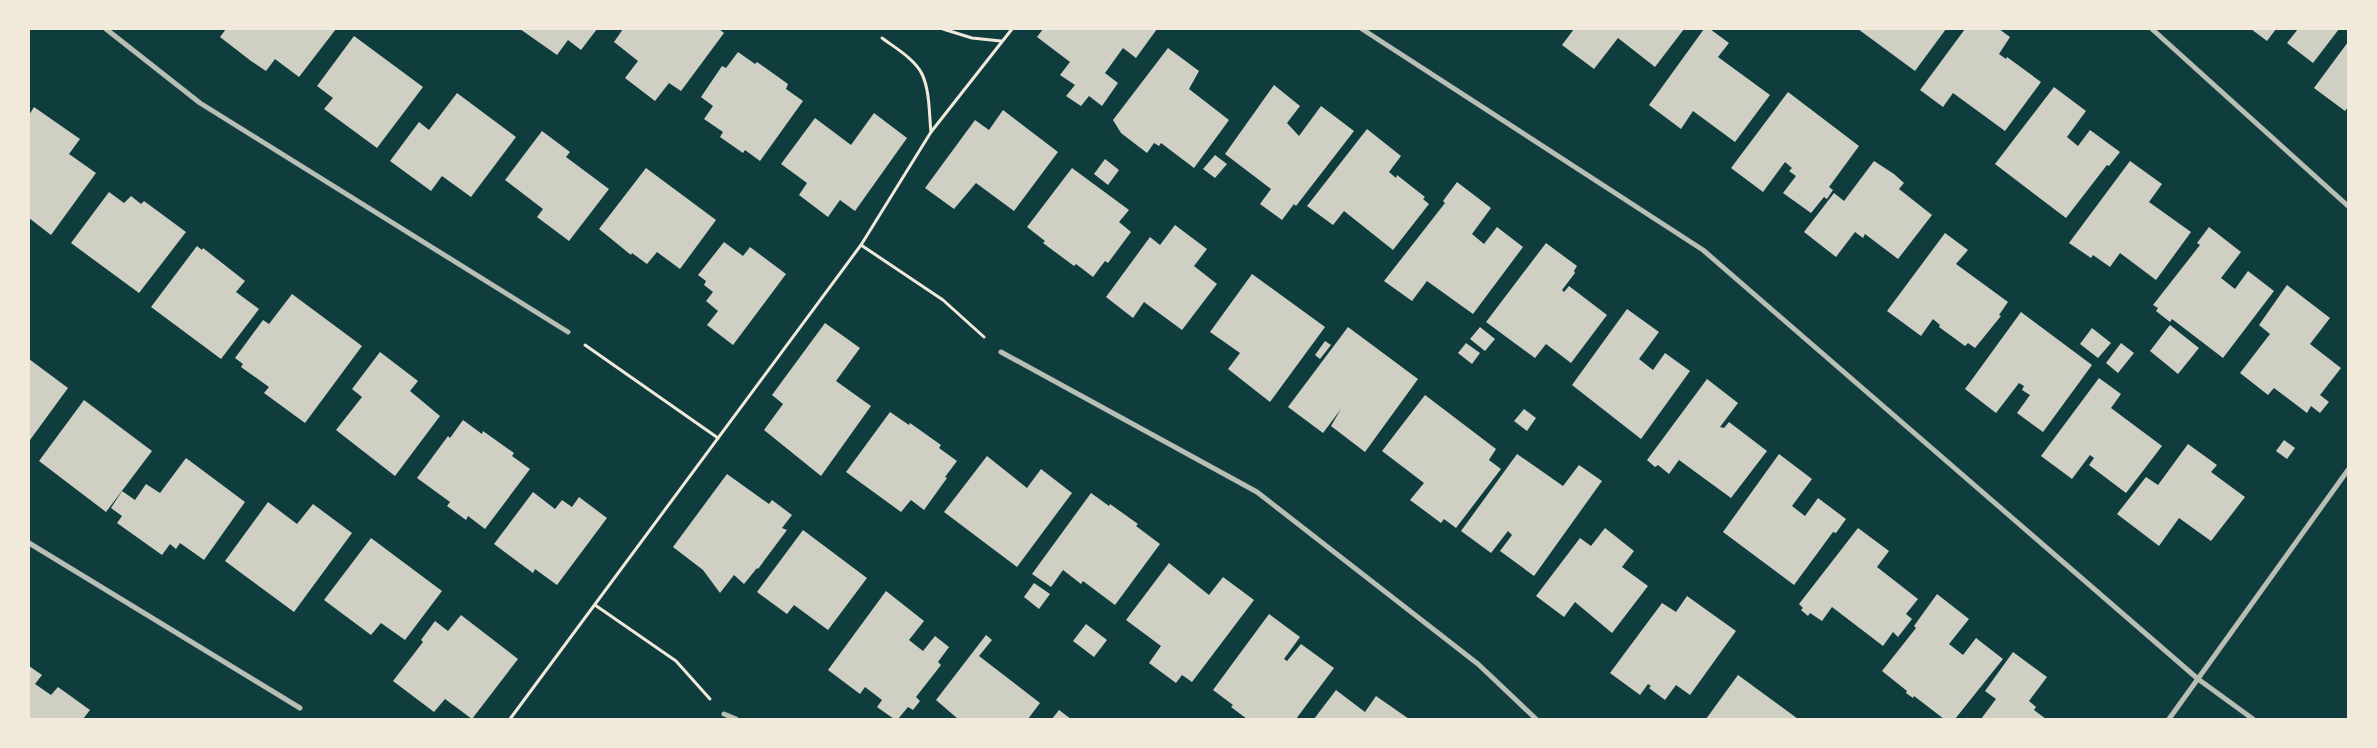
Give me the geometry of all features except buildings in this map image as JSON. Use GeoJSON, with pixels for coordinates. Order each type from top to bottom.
{"type":"FeatureCollection","features":[{"type":"Feature","properties":{"kind":"street"},"geometry":{"type":"LineString","coordinates":[[106,29],[200,103],[568,332]]}},
{"type":"Feature","properties":{"kind":"street"},"geometry":{"type":"LineString","coordinates":[[1362,29],[1703,250],[2198,679],[2253,719]]}},
{"type":"Feature","properties":{"kind":"street"},"geometry":{"type":"LineString","coordinates":[[2152,29],[2348,206]]}},
{"type":"Feature","properties":{"kind":"street"},"geometry":{"type":"LineString","coordinates":[[1001,352],[1257,492],[1478,664],[1536,719]]}},
{"type":"Feature","properties":{"kind":"street"},"geometry":{"type":"LineString","coordinates":[[2169,719],[2348,470]]}},
{"type":"Feature","properties":{"kind":"street"},"geometry":{"type":"LineString","coordinates":[[29,543],[300,708]]}},
{"type":"Feature","properties":{"kind":"street"},"geometry":{"type":"LineString","coordinates":[[724,714],[736,719]]}},
{"type":"Feature","properties":{"kind":"path"},"geometry":{"type":"LineString","coordinates":[[943,29],[972,38],[1002,42]]}},
{"type":"Feature","properties":{"kind":"path"},"geometry":{"type":"LineString","coordinates":[[510,719],[861,244],[930,132],[1012,29]]}},
{"type":"Feature","properties":{"kind":"path"},"geometry":{"type":"LineString","coordinates":[[882,38],[906,57],[922,73],[928,98],[930,132]]}},
{"type":"Feature","properties":{"kind":"path"},"geometry":{"type":"LineString","coordinates":[[861,244],[943,300],[1001,352]]}},
{"type":"Feature","properties":{"kind":"path"},"geometry":{"type":"LineString","coordinates":[[568,332],[718,438]]}},
{"type":"Feature","properties":{"kind":"path"},"geometry":{"type":"LineString","coordinates":[[595,605],[676,661],[724,714]]}}]}
